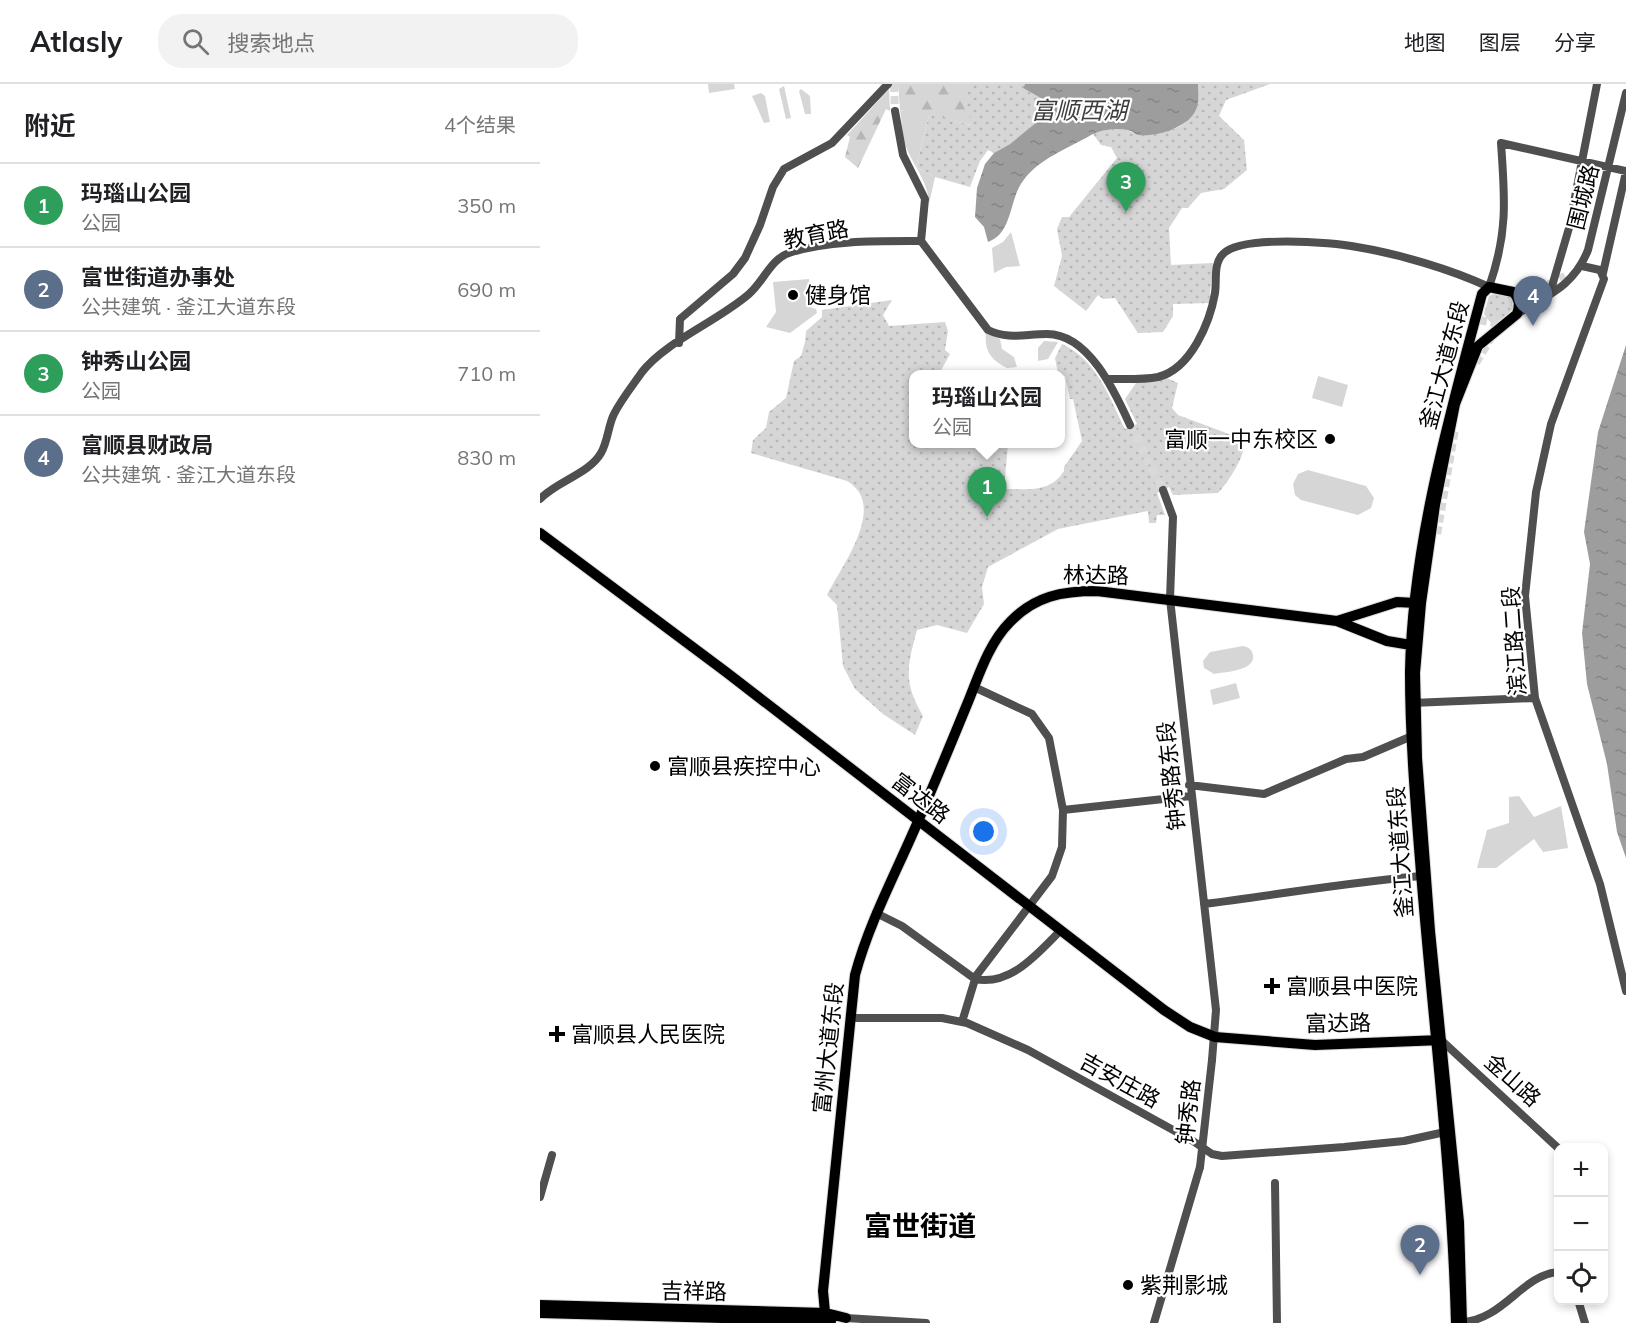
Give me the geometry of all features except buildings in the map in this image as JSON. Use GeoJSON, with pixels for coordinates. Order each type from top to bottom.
{"type":"FeatureCollection","features":[{"type":"Feature","properties":{"kind":"main road","name":"釜江大道东段"},"geometry":{"type":"LineString","coordinates":[[1460,1323],[1459,1222],[1422,876],[1412,736],[1416,603],[1430,510],[1450,408],[1482,294],[1489,286],[1513,292]]}},
{"type":"Feature","properties":{"kind":"main road"},"geometry":{"type":"LineString","coordinates":[[1513,292],[1519,300],[1517,314]]}},
{"type":"Feature","properties":{"kind":"main road","name":"釜江大道东段"},"geometry":{"type":"LineString","coordinates":[[1414,646],[1435,505],[1455,404],[1478,346],[1517,314]]}},
{"type":"Feature","properties":{"kind":"main road"},"geometry":{"type":"LineString","coordinates":[[1476,319],[1483,329],[1503,326]]}},
{"type":"Feature","properties":{"kind":"main road","name":"富达路"},"geometry":{"type":"LineString","coordinates":[[540,533],[1164,1010],[1190,1027],[1215,1037],[1315,1045],[1438,1040]]}},
{"type":"Feature","properties":{"kind":"main road","name":"林达路"},"geometry":{"type":"LineString","coordinates":[[918,821],[974,687],[999,635],[1030,605],[1050,595],[1072,591],[1097,591],[1337,621]]}},
{"type":"Feature","properties":{"kind":"main road"},"geometry":{"type":"LineString","coordinates":[[1337,621],[1397,602],[1416,603]]}},
{"type":"Feature","properties":{"kind":"main road"},"geometry":{"type":"LineString","coordinates":[[1337,621],[1387,640],[1414,646]]}},
{"type":"Feature","properties":{"kind":"main road","name":"釜江大道东段"},"geometry":{"type":"LineString","coordinates":[[1413,703],[1460,1323]]}},
{"type":"Feature","properties":{"kind":"main road","name":"富州大道东段"},"geometry":{"type":"LineString","coordinates":[[821,1319],[855,975],[865,937],[918,821]]}},
{"type":"Feature","properties":{"kind":"main road","name":"吉祥路"},"geometry":{"type":"LineString","coordinates":[[540,1305],[821,1319]]}},
{"type":"Feature","properties":{"kind":"main road","name":"吉祥路"},"geometry":{"type":"LineString","coordinates":[[540,1313],[846,1318]]}},
{"type":"Feature","properties":{"kind":"street"},"geometry":{"type":"LineString","coordinates":[[679,343],[680,319],[733,274],[745,258],[760,225],[773,187],[784,169],[832,143],[888,84]]}},
{"type":"Feature","properties":{"kind":"street"},"geometry":{"type":"LineString","coordinates":[[1513,292],[1550,293],[1569,228],[1597,84]]}},
{"type":"Feature","properties":{"kind":"street","name":"围城路"},"geometry":{"type":"LineString","coordinates":[[1517,314],[1563,287],[1582,266],[1588,250],[1626,93]]}},
{"type":"Feature","properties":{"kind":"street"},"geometry":{"type":"LineString","coordinates":[[895,111],[903,155],[925,199],[921,241],[988,330],[1000,336],[1013,338],[1043,334],[1066,338],[1108,379],[1130,425]]}},
{"type":"Feature","properties":{"kind":"street"},"geometry":{"type":"LineString","coordinates":[[1108,379],[1161,376],[1184,360],[1203,332],[1213,302],[1219,258],[1239,244],[1264,241],[1357,247],[1440,269],[1489,286],[1499,258],[1504,233],[1505,204],[1501,144],[1626,172]]}},
{"type":"Feature","properties":{"kind":"street","name":"滨江路二段"},"geometry":{"type":"LineString","coordinates":[[1626,172],[1603,273],[1601,292],[1551,423],[1536,492],[1525,596],[1535,698],[1600,884],[1626,991]]}},
{"type":"Feature","properties":{"kind":"street","name":"教育路"},"geometry":{"type":"LineString","coordinates":[[540,499],[559,482],[589,466],[601,453],[614,414],[643,371],[657,357],[736,305],[757,288],[778,258],[790,253],[855,243],[921,241]]}},
{"type":"Feature","properties":{"kind":"street"},"geometry":{"type":"LineString","coordinates":[[1582,266],[1603,273]]}},
{"type":"Feature","properties":{"kind":"street","name":"钟秀路东段"},"geometry":{"type":"LineString","coordinates":[[1163,490],[1173,523],[1170,599],[1189,785],[1216,1010],[1212,1060]]}},
{"type":"Feature","properties":{"kind":"street"},"geometry":{"type":"LineString","coordinates":[[962,1022],[975,979],[1052,876],[1062,848],[1063,810],[1049,738],[1032,714],[974,687]]}},
{"type":"Feature","properties":{"kind":"street"},"geometry":{"type":"LineString","coordinates":[[1413,703],[1535,698]]}},
{"type":"Feature","properties":{"kind":"street"},"geometry":{"type":"LineString","coordinates":[[1189,785],[1264,794],[1346,759],[1363,757],[1412,736]]}},
{"type":"Feature","properties":{"kind":"street"},"geometry":{"type":"LineString","coordinates":[[1063,810],[1191,796]]}},
{"type":"Feature","properties":{"kind":"street"},"geometry":{"type":"LineString","coordinates":[[1204,904],[1319,889],[1339,883],[1422,876]]}},
{"type":"Feature","properties":{"kind":"street"},"geometry":{"type":"LineString","coordinates":[[876,913],[902,926],[975,979],[996,981],[1014,972],[1060,930]]}},
{"type":"Feature","properties":{"kind":"street","name":"吉安庄路"},"geometry":{"type":"LineString","coordinates":[[851,1018],[942,1018],[962,1022],[1028,1050],[1193,1141],[1212,1154],[1222,1156],[1404,1141],[1445,1132]]}},
{"type":"Feature","properties":{"kind":"street","name":"金山路"},"geometry":{"type":"LineString","coordinates":[[1438,1040],[1554,1144]]}},
{"type":"Feature","properties":{"kind":"street","name":"钟秀路"},"geometry":{"type":"LineString","coordinates":[[1154,1323],[1200,1167],[1212,1060]]}},
{"type":"Feature","properties":{"kind":"street"},"geometry":{"type":"LineString","coordinates":[[540,1197],[552,1155]]}},
{"type":"Feature","properties":{"kind":"street"},"geometry":{"type":"LineString","coordinates":[[1275,1183],[1277,1323]]}},
{"type":"Feature","properties":{"kind":"street"},"geometry":{"type":"LineString","coordinates":[[1460,1323],[1486,1317],[1541,1277],[1554,1273]]}},
{"type":"Feature","properties":{"kind":"street"},"geometry":{"type":"LineString","coordinates":[[1580,1305],[1585,1323]]}},
{"type":"Feature","properties":{"kind":"street","name":"吉祥路"},"geometry":{"type":"LineString","coordinates":[[846,1318],[926,1323]]}},
{"type":"Feature","properties":{"kind":"green space"},"geometry":{"type":"Polygon","coordinates":[[[708,84],[734,84],[735,89],[709,93],[708,84]]]}},
{"type":"Feature","properties":{"kind":"green space"},"geometry":{"type":"Polygon","coordinates":[[[898,84],[964,84],[968,89],[972,125],[900,110],[898,84]]]}},
{"type":"Feature","properties":{"kind":"green space"},"geometry":{"type":"Polygon","coordinates":[[[964,84],[1025,84],[1023,88],[1053,105],[1049,112],[1010,144],[994,153],[988,150],[980,161],[970,187],[935,177],[916,167],[929,115],[971,125],[969,113],[964,112],[969,98],[964,84]]]}},
{"type":"Feature","properties":{"kind":"green space"},"geometry":{"type":"Polygon","coordinates":[[[1198,84],[1270,84],[1226,100],[1219,116],[1244,140],[1247,170],[1224,189],[1201,193],[1188,208],[1182,208],[1169,228],[1171,265],[1213,263],[1209,303],[1173,304],[1173,316],[1163,332],[1138,333],[1115,298],[1103,299],[1098,295],[1086,311],[1054,286],[1062,256],[1057,229],[1062,217],[1069,217],[1117,158],[1111,147],[1101,145],[1093,134],[1115,129],[1142,135],[1176,128],[1190,118],[1197,98],[1198,84]]]}},
{"type":"Feature","properties":{"kind":"green space"},"geometry":{"type":"Polygon","coordinates":[[[784,86],[791,118],[786,119],[779,89],[784,86]]]}},
{"type":"Feature","properties":{"kind":"green space"},"geometry":{"type":"Polygon","coordinates":[[[801,89],[810,96],[811,114],[805,114],[799,91],[801,89]]]}},
{"type":"Feature","properties":{"kind":"green space"},"geometry":{"type":"Polygon","coordinates":[[[889,89],[890,111],[886,109],[858,168],[845,157],[850,137],[847,135],[889,89]]]}},
{"type":"Feature","properties":{"kind":"green space"},"geometry":{"type":"Polygon","coordinates":[[[761,93],[765,96],[770,122],[764,123],[752,96],[761,93]]]}},
{"type":"Feature","properties":{"kind":"green space"},"geometry":{"type":"Polygon","coordinates":[[[900,110],[929,115],[916,167],[905,143],[900,110]]]}},
{"type":"Feature","properties":{"kind":"green space"},"geometry":{"type":"Polygon","coordinates":[[[916,167],[935,177],[929,204],[926,188],[916,167]]]}},
{"type":"Feature","properties":{"kind":"green space"},"geometry":{"type":"Polygon","coordinates":[[[1011,232],[1020,266],[1006,267],[994,273],[992,248],[1003,242],[1011,232]]]}},
{"type":"Feature","properties":{"kind":"green space"},"geometry":{"type":"Polygon","coordinates":[[[809,279],[812,308],[816,309],[817,313],[790,333],[766,327],[776,312],[773,282],[809,279]]]}},
{"type":"Feature","properties":{"kind":"green space"},"geometry":{"type":"Polygon","coordinates":[[[1498,292],[1511,296],[1513,309],[1501,320],[1490,322],[1484,314],[1489,296],[1498,292]]]}},
{"type":"Feature","properties":{"kind":"green space"},"geometry":{"type":"Polygon","coordinates":[[[892,300],[883,315],[889,326],[945,322],[948,331],[945,350],[950,354],[941,370],[909,370],[909,448],[1008,448],[1004,489],[1038,488],[1052,483],[1064,471],[1064,467],[1082,441],[1073,399],[1070,399],[1065,370],[1057,370],[1055,358],[1062,344],[1074,351],[1093,369],[1101,380],[1125,429],[1137,424],[1125,399],[1136,383],[1167,378],[1178,383],[1172,408],[1178,415],[1237,437],[1243,445],[1239,463],[1218,493],[1173,495],[1169,487],[1157,493],[1165,515],[1157,515],[1156,523],[1149,523],[1148,511],[1058,529],[988,567],[982,587],[984,604],[967,633],[937,625],[917,630],[909,674],[912,693],[923,716],[915,735],[883,714],[855,689],[843,666],[837,605],[827,595],[851,552],[863,519],[863,505],[859,492],[847,481],[751,453],[753,440],[766,428],[769,412],[786,398],[794,361],[801,356],[806,331],[822,317],[822,310],[892,300]]]}},
{"type":"Feature","properties":{"kind":"green space"},"geometry":{"type":"Polygon","coordinates":[[[986,333],[1000,339],[1002,349],[1014,357],[1017,367],[1007,368],[993,358],[986,345],[986,333]]]}},
{"type":"Feature","properties":{"kind":"green space"},"geometry":{"type":"Polygon","coordinates":[[[1044,341],[1058,342],[1048,359],[1038,361],[1038,348],[1044,341]]]}},
{"type":"Feature","properties":{"kind":"green space"},"geometry":{"type":"Polygon","coordinates":[[[1318,376],[1348,385],[1342,407],[1312,398],[1318,376]]]}},
{"type":"Feature","properties":{"kind":"green space"},"geometry":{"type":"Polygon","coordinates":[[[1308,470],[1366,486],[1374,498],[1371,508],[1358,515],[1301,500],[1295,495],[1293,484],[1298,474],[1308,470]]]}},
{"type":"Feature","properties":{"kind":"green space"},"geometry":{"type":"Polygon","coordinates":[[[1243,646],[1250,649],[1253,655],[1253,660],[1245,668],[1214,674],[1204,668],[1203,661],[1210,652],[1243,646]]]}},
{"type":"Feature","properties":{"kind":"green space"},"geometry":{"type":"Polygon","coordinates":[[[1236,683],[1240,698],[1213,705],[1210,690],[1236,683]]]}},
{"type":"Feature","properties":{"kind":"green space"},"geometry":{"type":"Polygon","coordinates":[[[1519,796],[1534,817],[1561,806],[1568,848],[1543,852],[1534,839],[1496,868],[1477,868],[1487,830],[1509,823],[1509,797],[1519,796]]]}},
{"type":"Feature","properties":{"kind":"water","name":"富顺西湖"},"geometry":{"type":"Polygon","coordinates":[[[1025,84],[1198,84],[1198,101],[1194,114],[1172,129],[1146,135],[1138,135],[1121,129],[1100,131],[1045,160],[1023,181],[1002,231],[988,242],[984,227],[975,217],[977,188],[985,164],[994,153],[1010,144],[1049,112],[1053,105],[1023,88],[1025,84]]]}},
{"type":"Feature","properties":{"kind":"water"},"geometry":{"type":"Polygon","coordinates":[[[1626,345],[1626,858],[1617,832],[1607,764],[1587,684],[1582,633],[1590,564],[1584,532],[1598,432],[1626,345]]]}},
{"type":"Feature","properties":{"kind":"tunnel"},"geometry":{"type":"LineString","coordinates":[[894,84],[895,111]]}},
{"type":"Feature","properties":{"kind":"tunnel"},"geometry":{"type":"LineString","coordinates":[[1517,301],[1565,276]]}},
{"type":"Feature","properties":{"kind":"tunnel"},"geometry":{"type":"LineString","coordinates":[[1479,320],[1500,324],[1506,319]]}},
{"type":"Feature","properties":{"kind":"tunnel"},"geometry":{"type":"LineString","coordinates":[[1476,363],[1491,338]]}},
{"type":"Feature","properties":{"kind":"tunnel"},"geometry":{"type":"LineString","coordinates":[[1130,425],[1163,490]]}},
{"type":"Feature","properties":{"kind":"tunnel"},"geometry":{"type":"LineString","coordinates":[[1426,534],[1437,535],[1455,429]]}},
{"type":"Feature","properties":{"kind":"place","name":"钟秀山公园"},"geometry":{"type":"Point","coordinates":[1126,212]}},
{"type":"Feature","properties":{"kind":"place","name":"健身馆"},"geometry":{"type":"Point","coordinates":[793,295]}},
{"type":"Feature","properties":{"kind":"place","name":"富顺县财政局"},"geometry":{"type":"Point","coordinates":[1533,326]}},
{"type":"Feature","properties":{"kind":"place","name":"富顺一中东校区"},"geometry":{"type":"Point","coordinates":[1330,439]}},
{"type":"Feature","properties":{"kind":"place","name":"玛瑙山公园"},"geometry":{"type":"Point","coordinates":[987,517]}},
{"type":"Feature","properties":{"kind":"place","name":"富顺县疾控中心"},"geometry":{"type":"Point","coordinates":[655,766]}},
{"type":"Feature","properties":{"kind":"place","name":"富顺县中医院"},"geometry":{"type":"Point","coordinates":[1272,986]}},
{"type":"Feature","properties":{"kind":"place","name":"富顺县人民医院"},"geometry":{"type":"Point","coordinates":[557,1034]}},
{"type":"Feature","properties":{"kind":"place","name":"富世街道办事处"},"geometry":{"type":"Point","coordinates":[1420,1275]}},
{"type":"Feature","properties":{"kind":"place","name":"紫荆影城"},"geometry":{"type":"Point","coordinates":[1128,1285]}},
{"type":"Feature","properties":{"kind":"district","name":"富世街道"},"geometry":{"type":"Point","coordinates":[920,1226]}}]}
